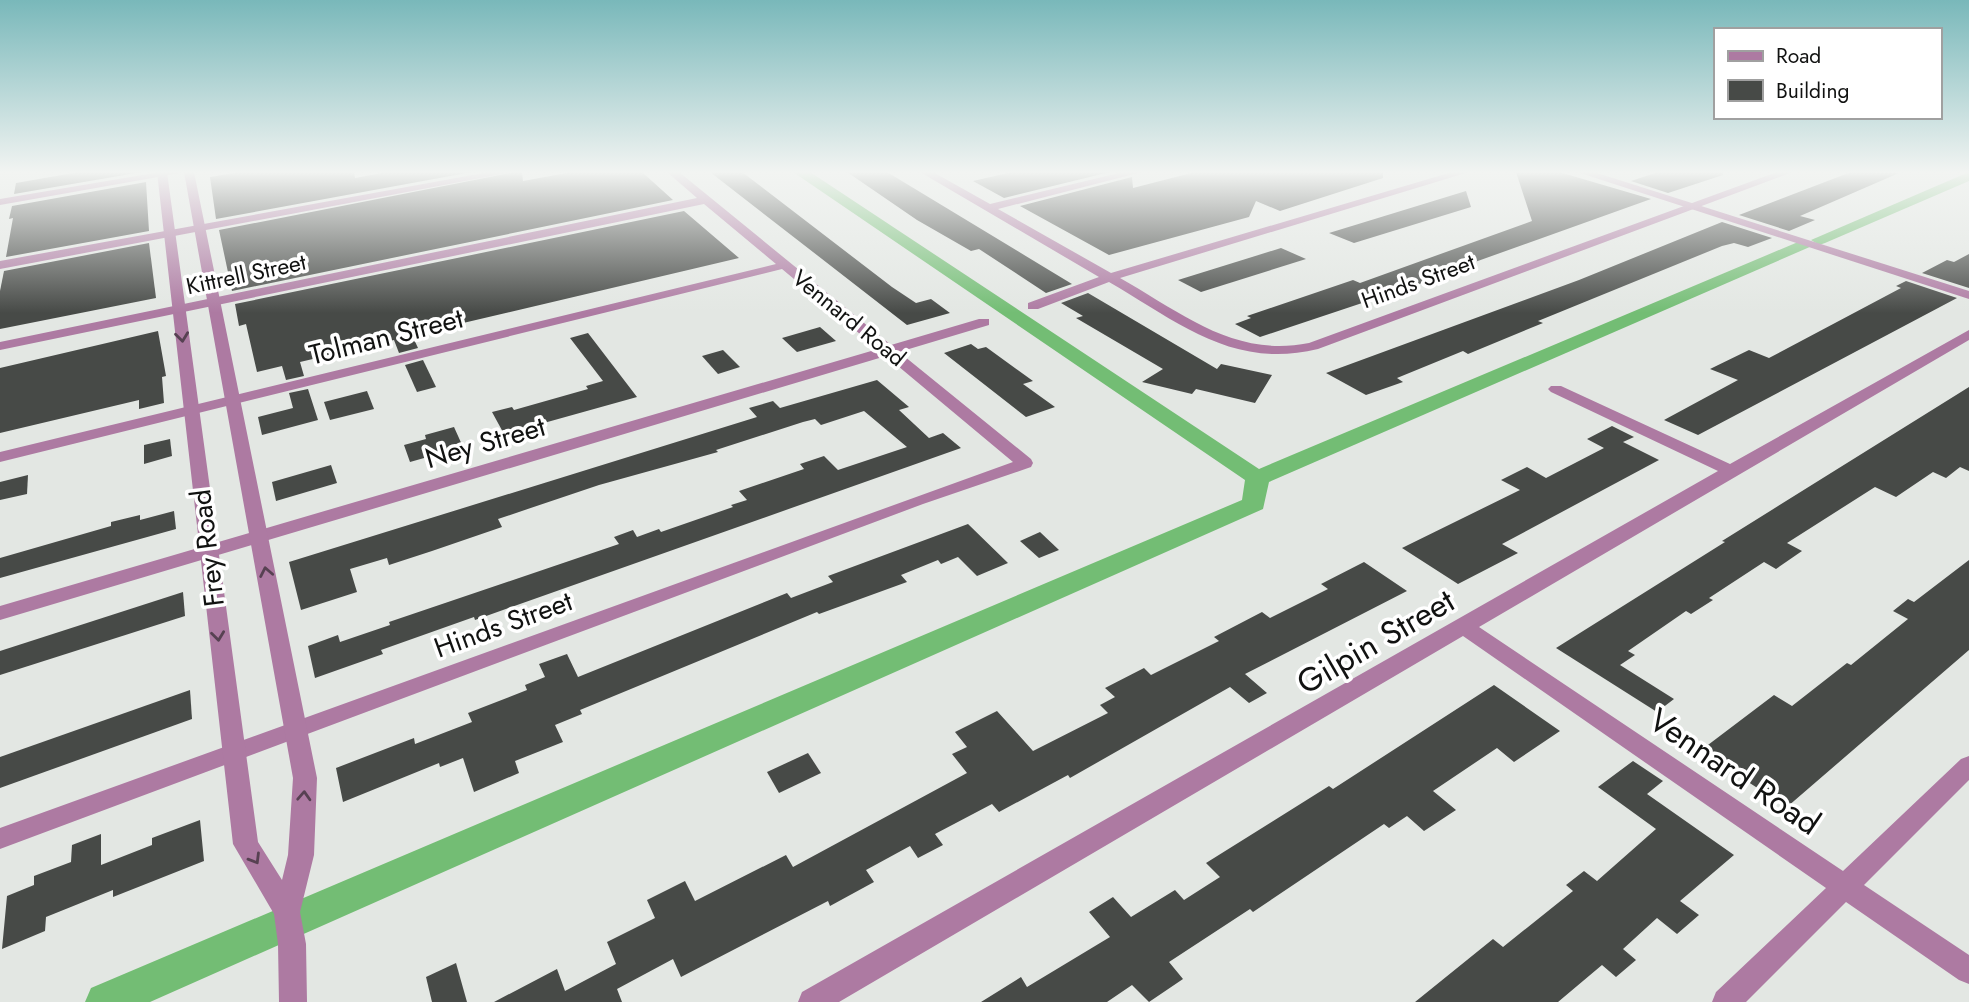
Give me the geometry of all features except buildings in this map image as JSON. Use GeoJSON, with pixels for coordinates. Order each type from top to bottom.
{"type":"FeatureCollection","features":[{"type":"Feature","properties":{"kind":"street","name":"Frey Road"},"geometry":{"type":"LineString","coordinates":[[169,219],[207,552],[246,844],[287,912]]}},
{"type":"Feature","properties":{"kind":"street","name":"Frey Road"},"geometry":{"type":"LineString","coordinates":[[198,219],[305,778],[302,842],[287,912],[292,944],[293,1002]]}},
{"type":"Feature","properties":{"kind":"street"},"geometry":{"type":"LineString","coordinates":[[0,265],[251,219]]}},
{"type":"Feature","properties":{"kind":"street","name":"Kittrell Street"},"geometry":{"type":"LineString","coordinates":[[0,346],[615,219]]}},
{"type":"Feature","properties":{"kind":"street","name":"Vennard Road"},"geometry":{"type":"LineString","coordinates":[[728,219],[1025,463]]}},
{"type":"Feature","properties":{"kind":"street","name":"Hinds Street"},"geometry":{"type":"LineString","coordinates":[[1007,219],[1223,342],[1260,352],[1292,351],[1313,346],[1660,219]]}},
{"type":"Feature","properties":{"kind":"street"},"geometry":{"type":"LineString","coordinates":[[1033,306],[1110,277],[1306,219]]}},
{"type":"Feature","properties":{"kind":"street"},"geometry":{"type":"LineString","coordinates":[[1729,219],[1969,295]]}},
{"type":"Feature","properties":{"kind":"street","name":"Tolman Street"},"geometry":{"type":"LineString","coordinates":[[0,457],[785,265]]}},
{"type":"Feature","properties":{"kind":"street","name":"Ney Street"},"geometry":{"type":"LineString","coordinates":[[0,613],[984,322]]}},
{"type":"Feature","properties":{"kind":"street","name":"Gilpin Street"},"geometry":{"type":"LineString","coordinates":[[812,1002],[1969,334]]}},
{"type":"Feature","properties":{"kind":"street"},"geometry":{"type":"LineString","coordinates":[[1556,389],[1731,471]]}},
{"type":"Feature","properties":{"kind":"street","name":"Hinds Street"},"geometry":{"type":"LineString","coordinates":[[0,839],[917,500],[1025,463]]}},
{"type":"Feature","properties":{"kind":"street","name":"Vennard Road"},"geometry":{"type":"LineString","coordinates":[[1463,626],[1969,971]]}},
{"type":"Feature","properties":{"kind":"street"},"geometry":{"type":"LineString","coordinates":[[1726,1002],[1969,765]]}},
{"type":"Feature","properties":{"kind":"waterway"},"geometry":{"type":"LineString","coordinates":[[870,219],[1257,478]]}},
{"type":"Feature","properties":{"kind":"waterway"},"geometry":{"type":"LineString","coordinates":[[1819,240],[1869,219]]}},
{"type":"Feature","properties":{"kind":"waterway"},"geometry":{"type":"LineString","coordinates":[[1257,478],[1804,246]]}},
{"type":"Feature","properties":{"kind":"waterway"},"geometry":{"type":"LineString","coordinates":[[105,1002],[1254,504],[1257,478]]}}]}
